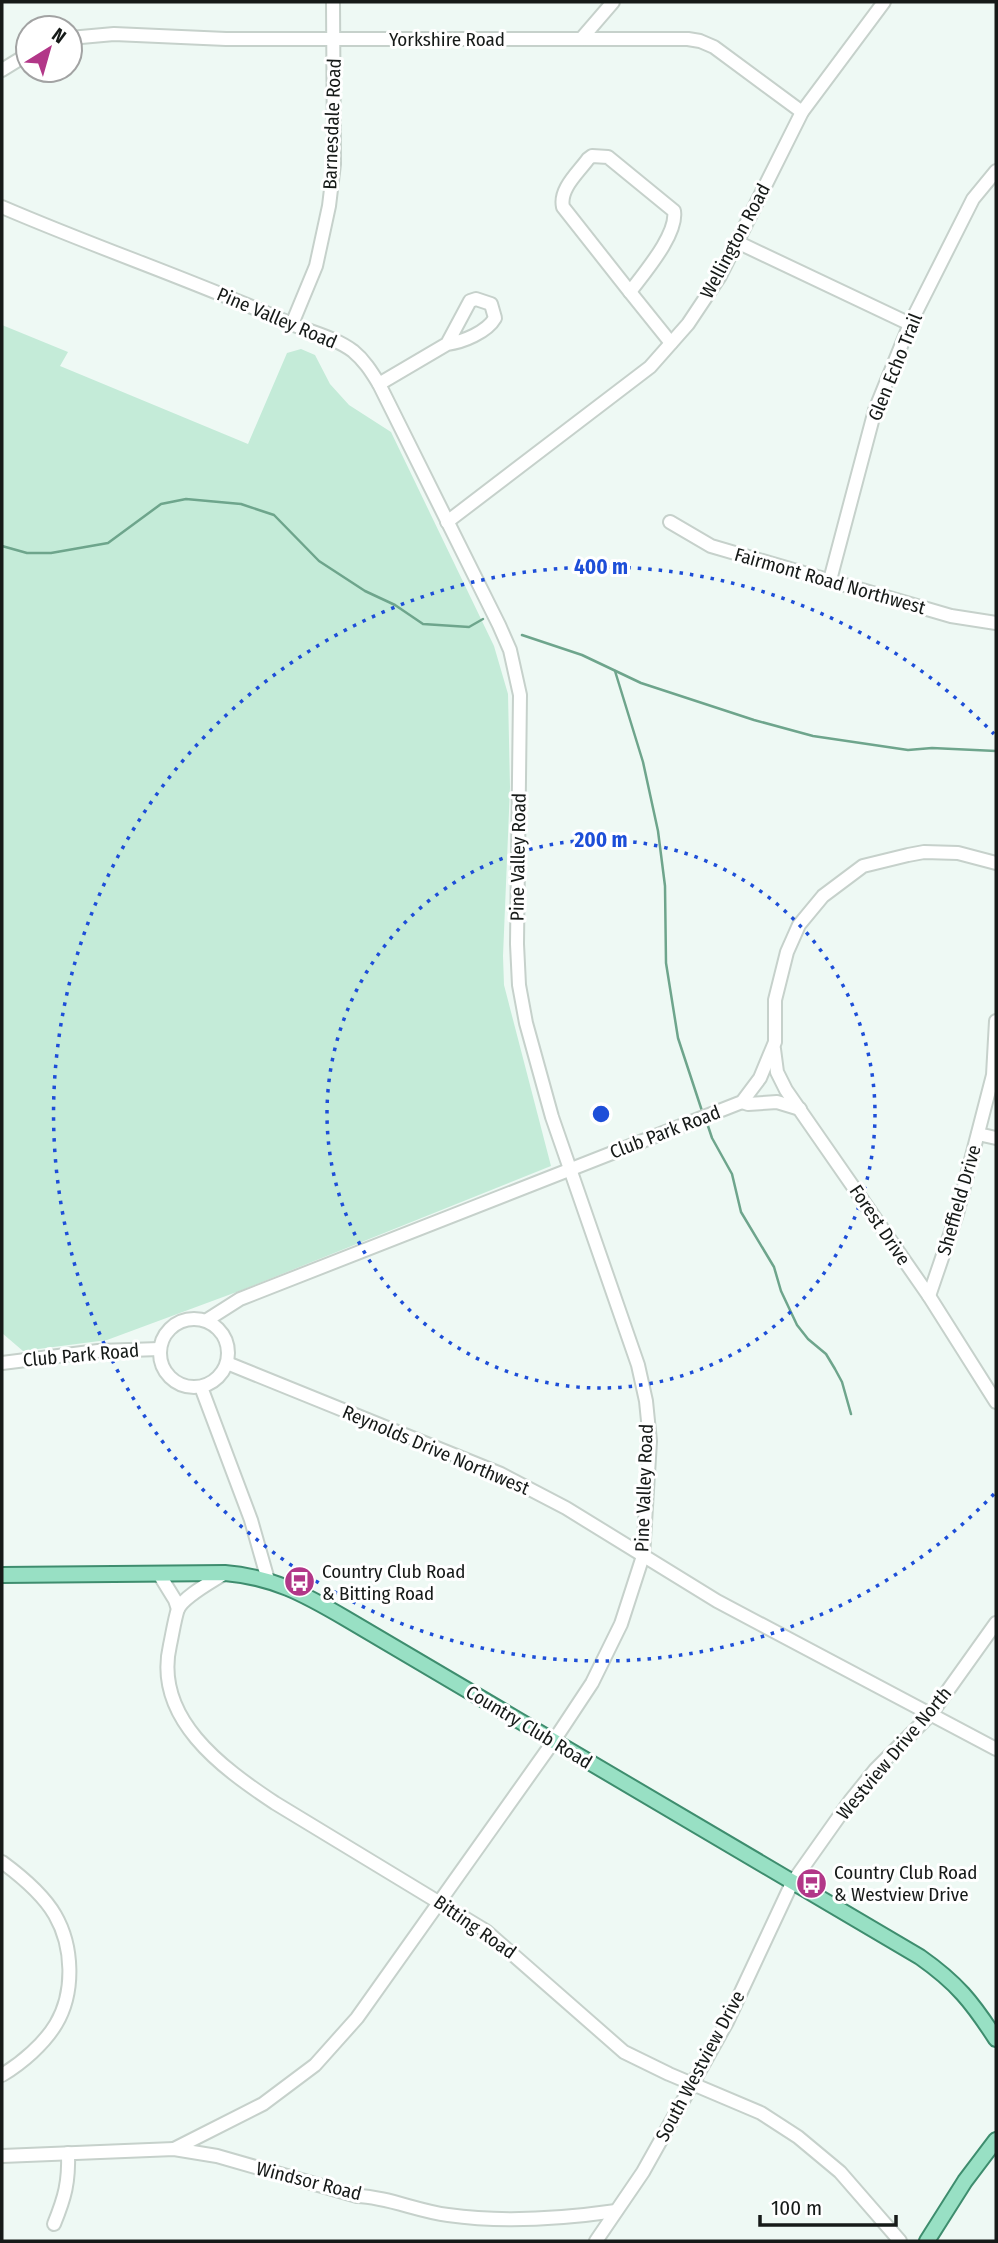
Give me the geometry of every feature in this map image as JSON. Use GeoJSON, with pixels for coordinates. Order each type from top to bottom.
{"type":"FeatureCollection","features":[{"type":"Feature","properties":{"kind":"main road","name":"Country Club Road"},"geometry":{"type":"LineString","coordinates":[[2,1575],[225,1573],[268,1580],[304,1594],[940,1971],[967,1997],[996,2039]]}},
{"type":"Feature","properties":{"kind":"main road"},"geometry":{"type":"LineString","coordinates":[[927,2241],[965,2181],[996,2140]]}},
{"type":"Feature","properties":{"kind":"street","name":"Barnesdale Road"},"geometry":{"type":"LineString","coordinates":[[292,324],[316,266],[327,216],[334,164],[333,2]]}},
{"type":"Feature","properties":{"kind":"street"},"geometry":{"type":"LineString","coordinates":[[582,38],[613,2]]}},
{"type":"Feature","properties":{"kind":"street","name":"Wellington Road"},"geometry":{"type":"LineString","coordinates":[[447,522],[650,367],[688,324],[720,276],[802,112],[884,2]]}},
{"type":"Feature","properties":{"kind":"street","name":"Yorkshire Road"},"geometry":{"type":"LineString","coordinates":[[84,37],[114,34],[226,39],[677,38],[700,41],[714,47],[802,112]]}},
{"type":"Feature","properties":{"kind":"street"},"geometry":{"type":"LineString","coordinates":[[630,292],[668,235],[674,222],[674,211],[608,158],[592,156],[564,191],[561,201],[563,208],[630,292],[671,343]]}},
{"type":"Feature","properties":{"kind":"street","name":"Glen Echo Trail"},"geometry":{"type":"LineString","coordinates":[[830,580],[875,410],[910,324],[974,200],[996,171]]}},
{"type":"Feature","properties":{"kind":"street","name":"Pine Valley Road"},"geometry":{"type":"LineString","coordinates":[[2,207],[108,252],[250,305],[334,340],[367,364],[379,384],[505,638],[517,674],[521,719],[517,944],[519,985],[526,1023],[568,1168],[638,1365],[646,1401],[650,1441],[643,1556],[633,1591],[607,1655],[553,1742],[357,2018],[315,2065],[263,2104],[174,2149]]}},
{"type":"Feature","properties":{"kind":"street"},"geometry":{"type":"LineString","coordinates":[[737,242],[910,324]]}},
{"type":"Feature","properties":{"kind":"street"},"geometry":{"type":"LineString","coordinates":[[379,384],[447,344]]}},
{"type":"Feature","properties":{"kind":"street","name":"Fairmont Road Northwest"},"geometry":{"type":"LineString","coordinates":[[670,522],[711,546],[951,616],[996,623]]}},
{"type":"Feature","properties":{"kind":"street","name":"Club Park Road"},"geometry":{"type":"LineString","coordinates":[[206,1320],[240,1299],[568,1168],[743,1102],[760,1079],[774,1046],[775,1000],[787,951],[799,925],[823,896],[863,866],[924,852],[958,853],[996,863]]}},
{"type":"Feature","properties":{"kind":"street","name":"Sheffield Drive"},"geometry":{"type":"LineString","coordinates":[[929,1296],[957,1214],[993,1075],[996,1021]]}},
{"type":"Feature","properties":{"kind":"street","name":"Forest Drive"},"geometry":{"type":"LineString","coordinates":[[774,1046],[782,1083],[929,1296],[996,1402]]}},
{"type":"Feature","properties":{"kind":"street"},"geometry":{"type":"LineString","coordinates":[[743,1102],[777,1102],[801,1110]]}},
{"type":"Feature","properties":{"kind":"street"},"geometry":{"type":"LineString","coordinates":[[978,1134],[996,1138]]}},
{"type":"Feature","properties":{"kind":"street"},"geometry":{"type":"LineString","coordinates":[[195,1318],[206,1320],[216,1326],[228,1343],[227,1363],[217,1379],[201,1387],[189,1387],[178,1383],[162,1367],[160,1349],[165,1333],[173,1325],[195,1318]]}},
{"type":"Feature","properties":{"kind":"street","name":"Club Park Road"},"geometry":{"type":"LineString","coordinates":[[2,1363],[98,1350],[160,1349]]}},
{"type":"Feature","properties":{"kind":"street","name":"Reynolds Drive Northwest"},"geometry":{"type":"LineString","coordinates":[[227,1363],[501,1474],[566,1507],[739,1614],[996,1749]]}},
{"type":"Feature","properties":{"kind":"street"},"geometry":{"type":"LineString","coordinates":[[201,1387],[251,1520],[268,1580]]}},
{"type":"Feature","properties":{"kind":"street"},"geometry":{"type":"LineString","coordinates":[[159,1574],[178,1609],[197,1591],[225,1573]]}},
{"type":"Feature","properties":{"kind":"street","name":"Bitting Road"},"geometry":{"type":"LineString","coordinates":[[178,1609],[166,1661],[169,1690],[187,1727],[206,1750],[244,1782],[275,1803],[486,1931],[624,2052],[761,2113],[798,2137],[840,2172],[900,2241]]}},
{"type":"Feature","properties":{"kind":"street","name":"Westview Drive North"},"geometry":{"type":"LineString","coordinates":[[792,1883],[875,1770],[931,1714],[996,1623]]}},
{"type":"Feature","properties":{"kind":"street"},"geometry":{"type":"LineString","coordinates":[[2,1862],[40,1895],[55,1915],[65,1940],[70,1971],[63,2009],[52,2031],[17,2066],[2,2075]]}},
{"type":"Feature","properties":{"kind":"street","name":"South Westview Drive"},"geometry":{"type":"LineString","coordinates":[[596,2241],[643,2172],[727,2022],[792,1883]]}},
{"type":"Feature","properties":{"kind":"street","name":"Windsor Road"},"geometry":{"type":"LineString","coordinates":[[2,2156],[174,2149],[217,2156],[357,2196],[375,2197],[446,2215],[514,2221],[567,2218],[616,2211]]}},
{"type":"Feature","properties":{"kind":"street"},"geometry":{"type":"LineString","coordinates":[[54,2224],[67,2188],[68,2153]]}},
{"type":"Feature","properties":{"kind":"green space"},"geometry":{"type":"Polygon","coordinates":[[[2,325],[68,352],[60,366],[248,444],[287,353],[301,349],[315,355],[330,384],[349,405],[391,432],[494,646],[508,694],[510,787],[504,985],[551,1166],[242,1290],[107,1340],[23,1351],[2,1333],[2,325]]]}},
{"type":"Feature","properties":{"kind":"waterway"},"geometry":{"type":"LineString","coordinates":[[2,546],[27,553],[51,553],[108,543],[161,504],[186,499],[241,504],[274,515],[319,561],[423,624],[469,627],[483,619]]}},
{"type":"Feature","properties":{"kind":"waterway"},"geometry":{"type":"LineString","coordinates":[[522,635],[582,655],[641,683],[813,736],[908,750],[932,748],[996,751]]}},
{"type":"Feature","properties":{"kind":"waterway"},"geometry":{"type":"LineString","coordinates":[[615,671],[643,762],[658,831],[665,886],[666,963],[678,1038],[703,1114]]}},
{"type":"Feature","properties":{"kind":"waterway"},"geometry":{"type":"LineString","coordinates":[[706,1120],[712,1138],[732,1174],[741,1212],[774,1267],[781,1291],[797,1325],[808,1339],[826,1354],[835,1369],[842,1382],[851,1414]]}},
{"type":"Feature","properties":{"kind":"place","name":"Country Club Road & Bitting Road"},"geometry":{"type":"Point","coordinates":[299,1582]}},
{"type":"Feature","properties":{"kind":"place","name":"Country Club Road & Westview Drive"},"geometry":{"type":"Point","coordinates":[811,1883]}}]}
